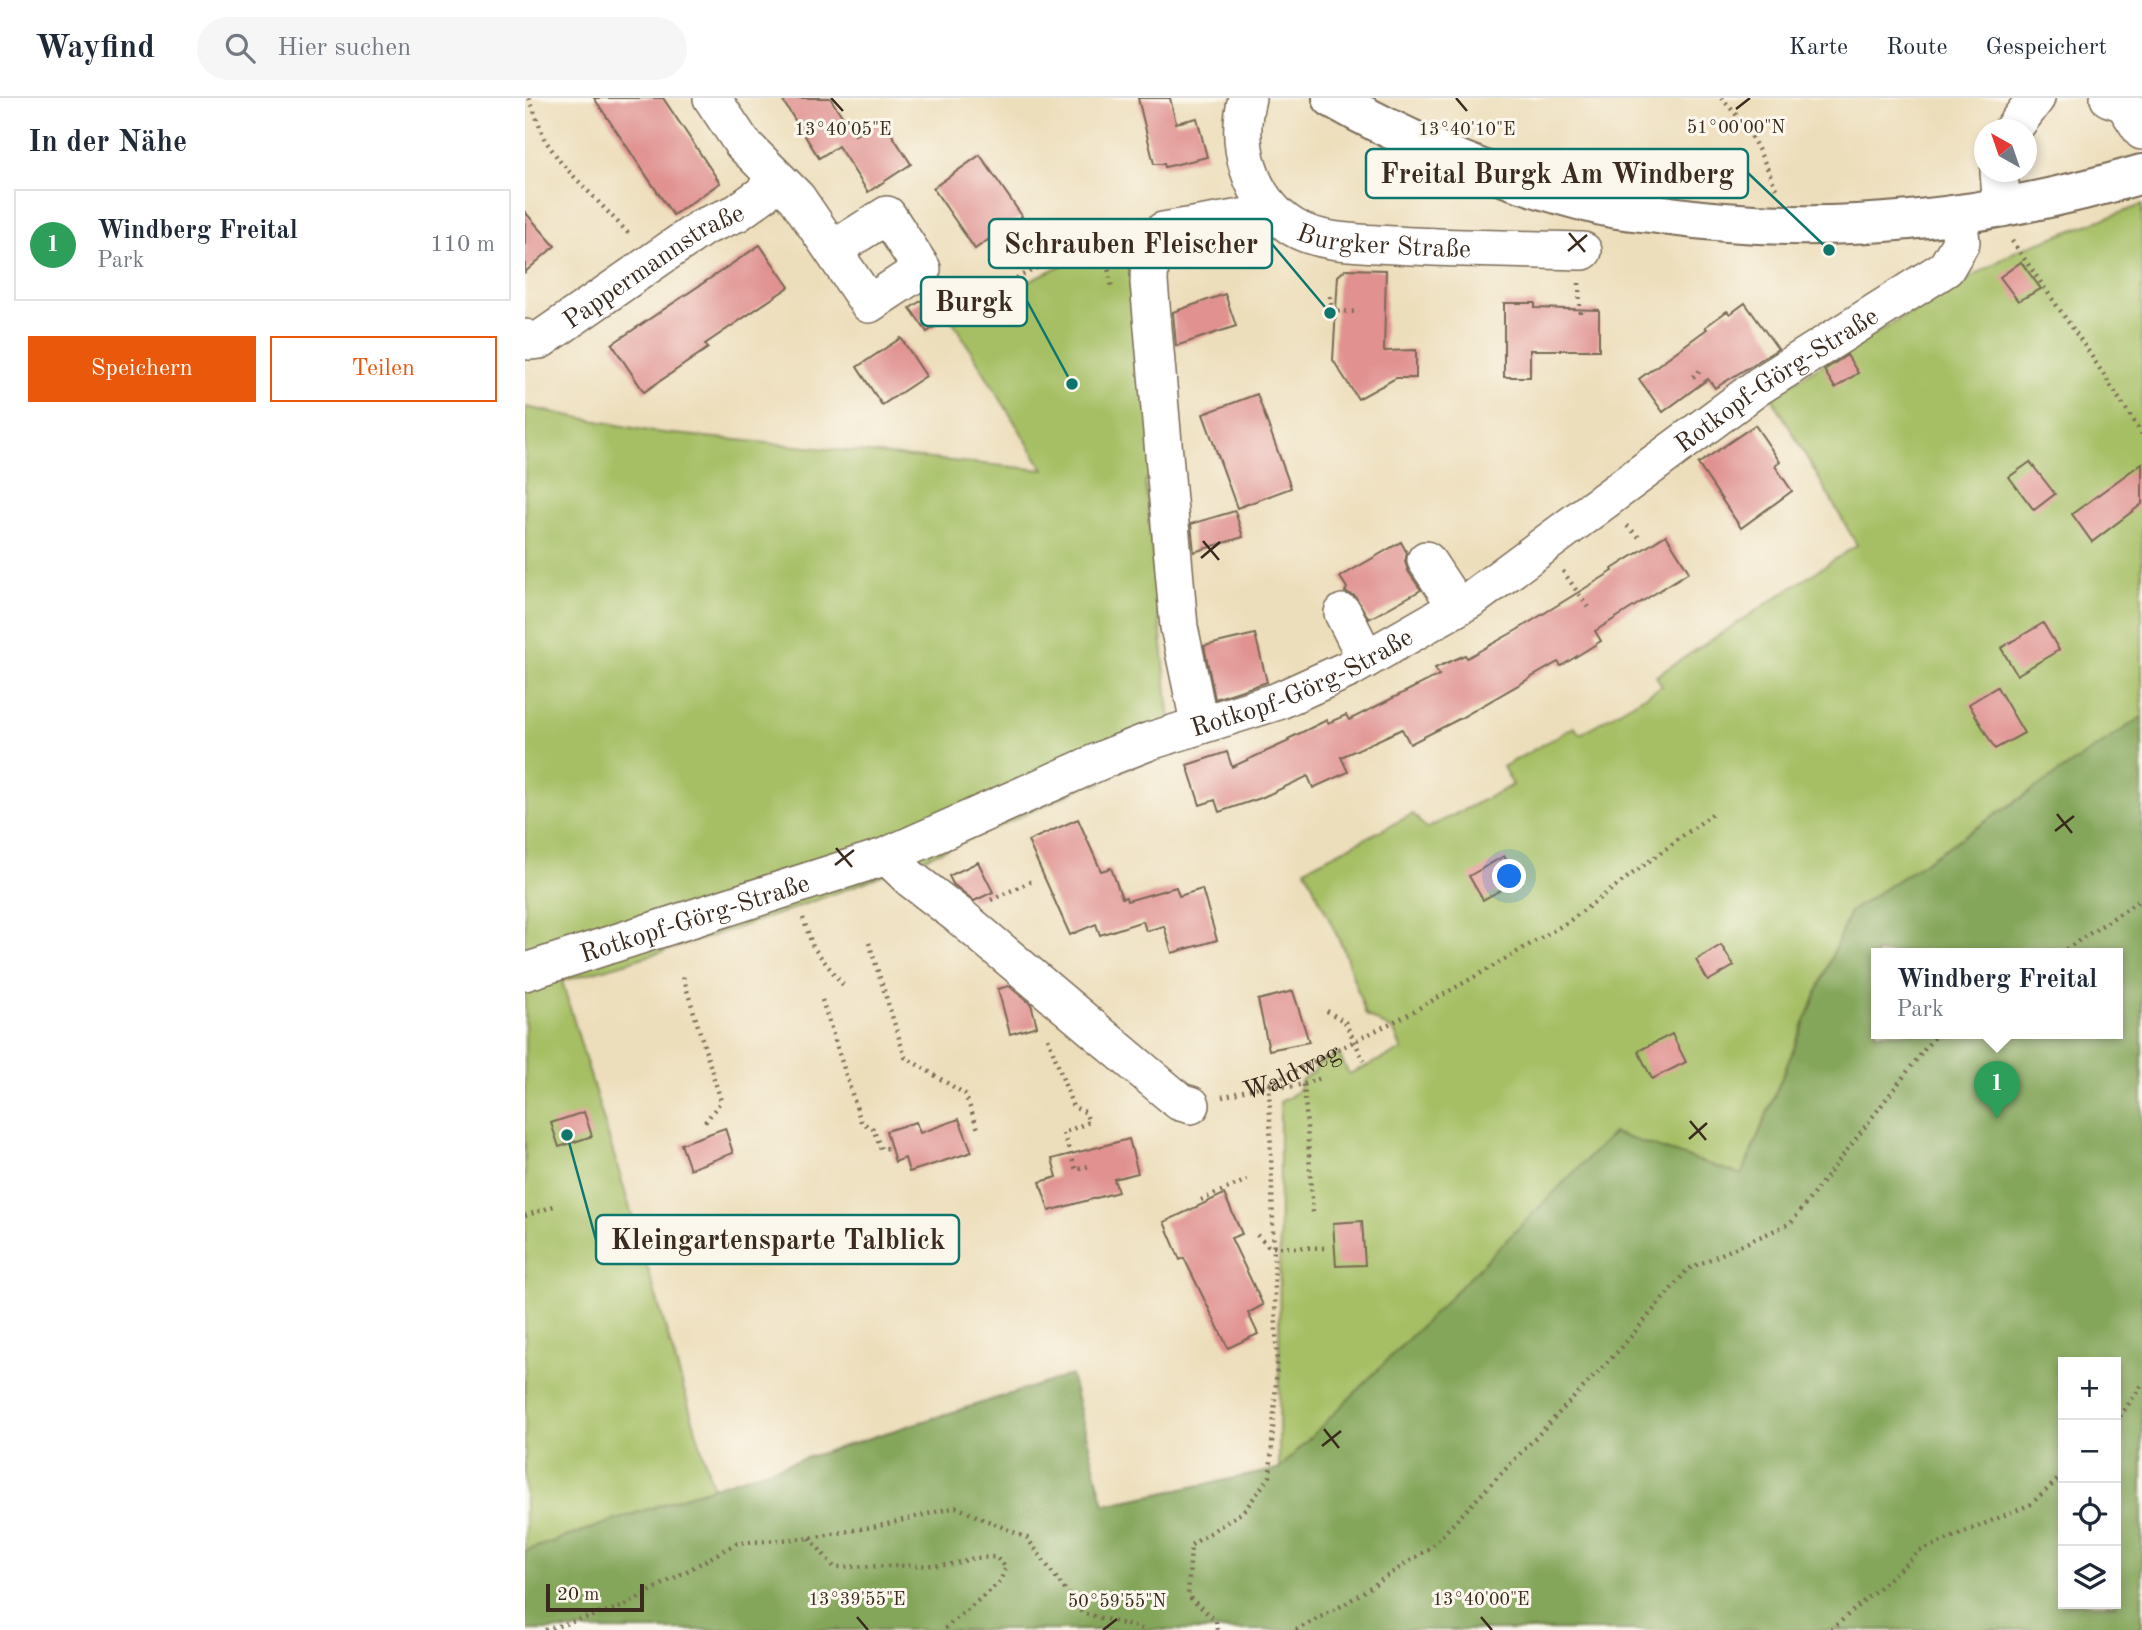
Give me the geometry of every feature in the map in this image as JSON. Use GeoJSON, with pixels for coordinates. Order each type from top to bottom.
{"type":"FeatureCollection","features":[{"type":"Feature","properties":{"kind":"main road"},"geometry":{"type":"LineString","coordinates":[[1332,98],[1437,151],[1503,176],[1604,206],[1697,219],[1774,226],[1827,226],[1958,214],[2052,198],[2142,174]]}},
{"type":"Feature","properties":{"kind":"street"},"geometry":{"type":"LineString","coordinates":[[712,98],[741,143],[797,198],[869,304],[922,269],[887,215],[834,249]]}},
{"type":"Feature","properties":{"kind":"street","name":"Burgker Straße"},"geometry":{"type":"LineString","coordinates":[[1247,98],[1242,135],[1252,180],[1269,206],[1292,227],[1334,242],[1462,249],[1581,265]]}},
{"type":"Feature","properties":{"kind":"street"},"geometry":{"type":"LineString","coordinates":[[2020,119],[2036,98]]}},
{"type":"Feature","properties":{"kind":"street"},"geometry":{"type":"LineString","coordinates":[[2109,98],[2124,103],[2142,131]]}},
{"type":"Feature","properties":{"kind":"street","name":"Pappermannstraße"},"geometry":{"type":"LineString","coordinates":[[525,338],[529,341],[540,340],[703,227],[737,213],[763,194],[775,177]]}},
{"type":"Feature","properties":{"kind":"street"},"geometry":{"type":"LineString","coordinates":[[1203,724],[1196,708],[1179,627],[1149,282],[1150,249],[1163,232],[1253,216],[1269,206]]}},
{"type":"Feature","properties":{"kind":"street","name":"Rotkopf-Görg-Straße"},"geometry":{"type":"LineString","coordinates":[[525,972],[791,904],[887,856],[1109,757],[1278,701],[1366,659],[1473,598],[1759,386],[1946,268],[1962,242],[1958,214]]}},
{"type":"Feature","properties":{"kind":"street"},"geometry":{"type":"LineString","coordinates":[[1426,560],[1457,607]]}},
{"type":"Feature","properties":{"kind":"street"},"geometry":{"type":"LineString","coordinates":[[1343,613],[1366,659]]}},
{"type":"Feature","properties":{"kind":"street"},"geometry":{"type":"LineString","coordinates":[[887,856],[911,879],[957,914],[1180,1102],[1191,1105]]}},
{"type":"Feature","properties":{"kind":"path"},"geometry":{"type":"LineString","coordinates":[[529,98],[545,140],[562,164],[653,261]]}},
{"type":"Feature","properties":{"kind":"path"},"geometry":{"type":"LineString","coordinates":[[1721,98],[1737,114],[1754,139],[1777,192]]}},
{"type":"Feature","properties":{"kind":"path"},"geometry":{"type":"LineString","coordinates":[[2004,207],[2085,346],[2142,434]]}},
{"type":"Feature","properties":{"kind":"path"},"geometry":{"type":"LineString","coordinates":[[922,269],[939,281],[974,292],[1003,285],[1064,254],[1106,256],[1150,249]]}},
{"type":"Feature","properties":{"kind":"path"},"geometry":{"type":"LineString","coordinates":[[1580,313],[1581,265]]}},
{"type":"Feature","properties":{"kind":"path"},"geometry":{"type":"LineString","coordinates":[[1330,296],[1332,311],[1359,312]]}},
{"type":"Feature","properties":{"kind":"path"},"geometry":{"type":"LineString","coordinates":[[1693,377],[1702,369]]}},
{"type":"Feature","properties":{"kind":"path"},"geometry":{"type":"LineString","coordinates":[[1562,570],[1590,608]]}},
{"type":"Feature","properties":{"kind":"path","name":"Waldweg"},"geometry":{"type":"LineString","coordinates":[[1191,1105],[1269,1084],[1438,998],[1568,922],[1715,812]]}},
{"type":"Feature","properties":{"kind":"path"},"geometry":{"type":"LineString","coordinates":[[987,902],[1032,881]]}},
{"type":"Feature","properties":{"kind":"path"},"geometry":{"type":"LineString","coordinates":[[2068,948],[2142,899]]}},
{"type":"Feature","properties":{"kind":"path"},"geometry":{"type":"LineString","coordinates":[[791,904],[813,947],[843,985]]}},
{"type":"Feature","properties":{"kind":"path"},"geometry":{"type":"LineString","coordinates":[[869,943],[905,1057],[965,1094],[978,1129]]}},
{"type":"Feature","properties":{"kind":"path"},"geometry":{"type":"LineString","coordinates":[[683,977],[721,1101],[703,1125]]}},
{"type":"Feature","properties":{"kind":"path"},"geometry":{"type":"LineString","coordinates":[[822,1000],[861,1122],[873,1129],[881,1149],[891,1148]]}},
{"type":"Feature","properties":{"kind":"path"},"geometry":{"type":"LineString","coordinates":[[1327,1011],[1345,1022],[1364,1061]]}},
{"type":"Feature","properties":{"kind":"path"},"geometry":{"type":"LineString","coordinates":[[1047,1034],[1073,1107],[1085,1112],[1089,1122],[1063,1133],[1076,1170],[1092,1165]]}},
{"type":"Feature","properties":{"kind":"path"},"geometry":{"type":"LineString","coordinates":[[1296,1630],[1345,1604],[1431,1547],[1622,1347],[1688,1269],[1791,1223],[1932,1039]]}},
{"type":"Feature","properties":{"kind":"path"},"geometry":{"type":"LineString","coordinates":[[1217,1630],[1216,1621],[1188,1596],[1191,1545],[1244,1511],[1270,1476],[1276,1366],[1269,1084],[1290,1087],[1321,1078]]}},
{"type":"Feature","properties":{"kind":"path"},"geometry":{"type":"LineString","coordinates":[[1304,1084],[1313,1213]]}},
{"type":"Feature","properties":{"kind":"path"},"geometry":{"type":"LineString","coordinates":[[1201,1200],[1247,1180]]}},
{"type":"Feature","properties":{"kind":"path"},"geometry":{"type":"LineString","coordinates":[[525,1216],[554,1206]]}},
{"type":"Feature","properties":{"kind":"path"},"geometry":{"type":"LineString","coordinates":[[1257,1235],[1269,1247],[1325,1248]]}},
{"type":"Feature","properties":{"kind":"path"},"geometry":{"type":"LineString","coordinates":[[2117,1420],[2142,1385]]}},
{"type":"Feature","properties":{"kind":"path"},"geometry":{"type":"LineString","coordinates":[[1831,1630],[1920,1551],[2031,1504],[2058,1480]]}},
{"type":"Feature","properties":{"kind":"path"},"geometry":{"type":"LineString","coordinates":[[545,1630],[622,1607],[737,1543],[810,1538],[883,1525],[956,1507],[1027,1538],[1081,1613],[1146,1630]]}},
{"type":"Feature","properties":{"kind":"path"},"geometry":{"type":"LineString","coordinates":[[810,1538],[834,1567],[948,1565],[974,1558],[996,1557],[1006,1567],[1000,1582],[943,1630]]}},
{"type":"Feature","properties":{"kind":"green space"},"geometry":{"type":"Polygon","coordinates":[[[2142,205],[2142,717],[1850,912],[1742,1175],[1279,1469],[1280,1102],[1297,1091],[1301,1080],[1314,1072],[1317,1064],[1339,1054],[1349,1074],[1402,1050],[1394,1031],[1366,1015],[1343,948],[1305,869],[1413,814],[1426,829],[1513,785],[1503,767],[1574,727],[1580,734],[1662,686],[1656,676],[1857,545],[1771,395],[2018,250],[2142,205]]]}},
{"type":"Feature","properties":{"kind":"green space"},"geometry":{"type":"Polygon","coordinates":[[[1141,262],[1157,478],[1145,481],[1173,750],[1100,779],[1102,783],[1091,783],[962,842],[831,895],[698,941],[562,981],[713,1487],[525,1551],[525,407],[654,432],[1044,470],[935,292],[978,299],[1014,288],[1066,263],[1141,262]]]}},
{"type":"Feature","properties":{"kind":"green space"},"geometry":{"type":"Polygon","coordinates":[[[2142,717],[2142,1630],[525,1630],[525,1551],[713,1487],[1071,1375],[1104,1505],[1279,1469],[1613,1133],[1742,1175],[1850,912],[2142,717]]]}},
{"type":"Feature","properties":{"kind":"building"},"geometry":{"type":"Polygon","coordinates":[[[594,98],[663,98],[720,183],[673,215],[594,98]]]}},
{"type":"Feature","properties":{"kind":"building"},"geometry":{"type":"Polygon","coordinates":[[[781,98],[830,98],[855,135],[881,118],[911,164],[868,192],[838,146],[819,158],[781,98]]]}},
{"type":"Feature","properties":{"kind":"building"},"geometry":{"type":"Polygon","coordinates":[[[1138,98],[1170,98],[1176,123],[1197,118],[1207,157],[1165,167],[1164,164],[1154,164],[1138,98]]]}},
{"type":"Feature","properties":{"kind":"building"},"geometry":{"type":"Polygon","coordinates":[[[980,155],[1022,216],[975,249],[933,188],[980,155]]]}},
{"type":"Feature","properties":{"kind":"building"},"geometry":{"type":"Polygon","coordinates":[[[525,212],[555,246],[525,272],[525,212]]]}},
{"type":"Feature","properties":{"kind":"building"},"geometry":{"type":"Polygon","coordinates":[[[760,245],[789,287],[705,344],[708,348],[644,392],[612,344],[760,245]]]}},
{"type":"Feature","properties":{"kind":"building"},"geometry":{"type":"Polygon","coordinates":[[[2021,262],[2041,289],[2018,301],[2000,277],[2021,262]]]}},
{"type":"Feature","properties":{"kind":"building"},"geometry":{"type":"Polygon","coordinates":[[[1346,269],[1386,270],[1384,351],[1416,350],[1416,378],[1396,378],[1358,399],[1333,360],[1338,276],[1346,269]]]}},
{"type":"Feature","properties":{"kind":"building"},"geometry":{"type":"Polygon","coordinates":[[[935,292],[951,315],[927,332],[910,308],[935,292]]]}},
{"type":"Feature","properties":{"kind":"building"},"geometry":{"type":"Polygon","coordinates":[[[1225,294],[1236,326],[1176,346],[1173,312],[1225,294]]]}},
{"type":"Feature","properties":{"kind":"building"},"geometry":{"type":"Polygon","coordinates":[[[1504,303],[1535,303],[1535,308],[1599,310],[1599,350],[1530,350],[1530,377],[1504,377],[1504,303]]]}},
{"type":"Feature","properties":{"kind":"building"},"geometry":{"type":"Polygon","coordinates":[[[1745,303],[1778,349],[1715,388],[1708,379],[1663,412],[1639,379],[1727,311],[1730,314],[1745,303]]]}},
{"type":"Feature","properties":{"kind":"building"},"geometry":{"type":"Polygon","coordinates":[[[901,338],[926,376],[882,405],[857,367],[901,338]]]}},
{"type":"Feature","properties":{"kind":"building"},"geometry":{"type":"Polygon","coordinates":[[[1847,355],[1858,373],[1835,388],[1824,370],[1847,355]]]}},
{"type":"Feature","properties":{"kind":"building"},"geometry":{"type":"Polygon","coordinates":[[[1257,394],[1291,488],[1237,508],[1203,414],[1257,394]]]}},
{"type":"Feature","properties":{"kind":"building"},"geometry":{"type":"Polygon","coordinates":[[[1755,425],[1780,462],[1775,466],[1792,491],[1741,528],[1698,464],[1755,425]]]}},
{"type":"Feature","properties":{"kind":"building"},"geometry":{"type":"Polygon","coordinates":[[[2030,462],[2055,494],[2034,510],[2009,477],[2030,462]]]}},
{"type":"Feature","properties":{"kind":"building"},"geometry":{"type":"Polygon","coordinates":[[[2142,463],[2142,504],[2092,542],[2072,514],[2142,463]]]}},
{"type":"Feature","properties":{"kind":"building"},"geometry":{"type":"Polygon","coordinates":[[[1235,511],[1243,537],[1194,552],[1191,524],[1235,511]]]}},
{"type":"Feature","properties":{"kind":"building"},"geometry":{"type":"Polygon","coordinates":[[[1666,535],[1689,572],[1595,631],[1601,641],[1561,666],[1558,662],[1410,744],[1402,729],[1341,757],[1348,772],[1313,788],[1308,776],[1261,798],[1219,812],[1215,800],[1200,805],[1187,765],[1227,752],[1232,767],[1327,720],[1328,723],[1346,715],[1349,720],[1439,675],[1435,668],[1465,655],[1467,658],[1517,630],[1666,535]]]}},
{"type":"Feature","properties":{"kind":"building"},"geometry":{"type":"Polygon","coordinates":[[[1401,542],[1407,553],[1405,562],[1408,571],[1421,590],[1369,619],[1355,596],[1345,592],[1347,588],[1340,577],[1401,542]]]}},
{"type":"Feature","properties":{"kind":"building"},"geometry":{"type":"Polygon","coordinates":[[[2043,623],[2059,650],[2017,675],[2001,648],[2043,623]]]}},
{"type":"Feature","properties":{"kind":"building"},"geometry":{"type":"Polygon","coordinates":[[[1255,634],[1267,682],[1215,699],[1204,646],[1255,634]]]}},
{"type":"Feature","properties":{"kind":"building"},"geometry":{"type":"Polygon","coordinates":[[[1997,687],[2024,733],[1995,749],[1969,704],[1997,687]]]}},
{"type":"Feature","properties":{"kind":"building"},"geometry":{"type":"Polygon","coordinates":[[[1078,819],[1101,871],[1111,868],[1122,898],[1126,897],[1127,901],[1176,887],[1179,896],[1202,889],[1217,940],[1172,953],[1164,926],[1146,931],[1143,921],[1100,935],[1096,924],[1070,935],[1028,841],[1078,819]]]}},
{"type":"Feature","properties":{"kind":"building"},"geometry":{"type":"Polygon","coordinates":[[[1504,856],[1518,880],[1483,900],[1469,876],[1504,856]]]}},
{"type":"Feature","properties":{"kind":"building"},"geometry":{"type":"Polygon","coordinates":[[[978,862],[993,892],[974,901],[953,884],[949,876],[978,862]]]}},
{"type":"Feature","properties":{"kind":"building"},"geometry":{"type":"Polygon","coordinates":[[[1721,945],[1734,966],[1708,981],[1696,960],[1721,945]]]}},
{"type":"Feature","properties":{"kind":"building"},"geometry":{"type":"Polygon","coordinates":[[[1009,986],[1031,1004],[1037,1026],[1010,1034],[998,989],[1009,986]]]}},
{"type":"Feature","properties":{"kind":"building"},"geometry":{"type":"Polygon","coordinates":[[[1293,991],[1309,1042],[1269,1050],[1258,1000],[1293,991]]]}},
{"type":"Feature","properties":{"kind":"building"},"geometry":{"type":"Polygon","coordinates":[[[1672,1034],[1686,1062],[1652,1079],[1638,1051],[1672,1034]]]}},
{"type":"Feature","properties":{"kind":"building"},"geometry":{"type":"Polygon","coordinates":[[[584,1112],[592,1136],[559,1147],[551,1123],[584,1112]]]}},
{"type":"Feature","properties":{"kind":"building"},"geometry":{"type":"Polygon","coordinates":[[[959,1119],[972,1152],[909,1172],[905,1158],[895,1162],[886,1131],[916,1122],[920,1133],[959,1119]]]}},
{"type":"Feature","properties":{"kind":"building"},"geometry":{"type":"Polygon","coordinates":[[[725,1128],[733,1153],[690,1169],[681,1144],[725,1128]]]}},
{"type":"Feature","properties":{"kind":"building"},"geometry":{"type":"Polygon","coordinates":[[[1129,1139],[1138,1173],[1114,1179],[1118,1192],[1049,1211],[1040,1182],[1057,1177],[1052,1159],[1129,1139]]]}},
{"type":"Feature","properties":{"kind":"building"},"geometry":{"type":"Polygon","coordinates":[[[1224,1194],[1242,1234],[1231,1238],[1263,1305],[1248,1313],[1258,1334],[1228,1348],[1184,1258],[1180,1260],[1164,1222],[1224,1194]]]}},
{"type":"Feature","properties":{"kind":"building"},"geometry":{"type":"Polygon","coordinates":[[[1362,1221],[1365,1265],[1336,1266],[1333,1223],[1362,1221]]]}},
{"type":"Feature","properties":{"kind":"place","name":"Freital Burgk Am Windberg"},"geometry":{"type":"Point","coordinates":[1829,250]}},
{"type":"Feature","properties":{"kind":"place","name":"Schrauben Fleischer"},"geometry":{"type":"Point","coordinates":[1330,313]}},
{"type":"Feature","properties":{"kind":"place","name":"Burgk"},"geometry":{"type":"Point","coordinates":[1072,384]}},
{"type":"Feature","properties":{"kind":"place","name":"Windberg Freital"},"geometry":{"type":"Point","coordinates":[1997,1119]}},
{"type":"Feature","properties":{"kind":"place","name":"Kleingartensparte Talblick"},"geometry":{"type":"Point","coordinates":[567,1135]}}]}
